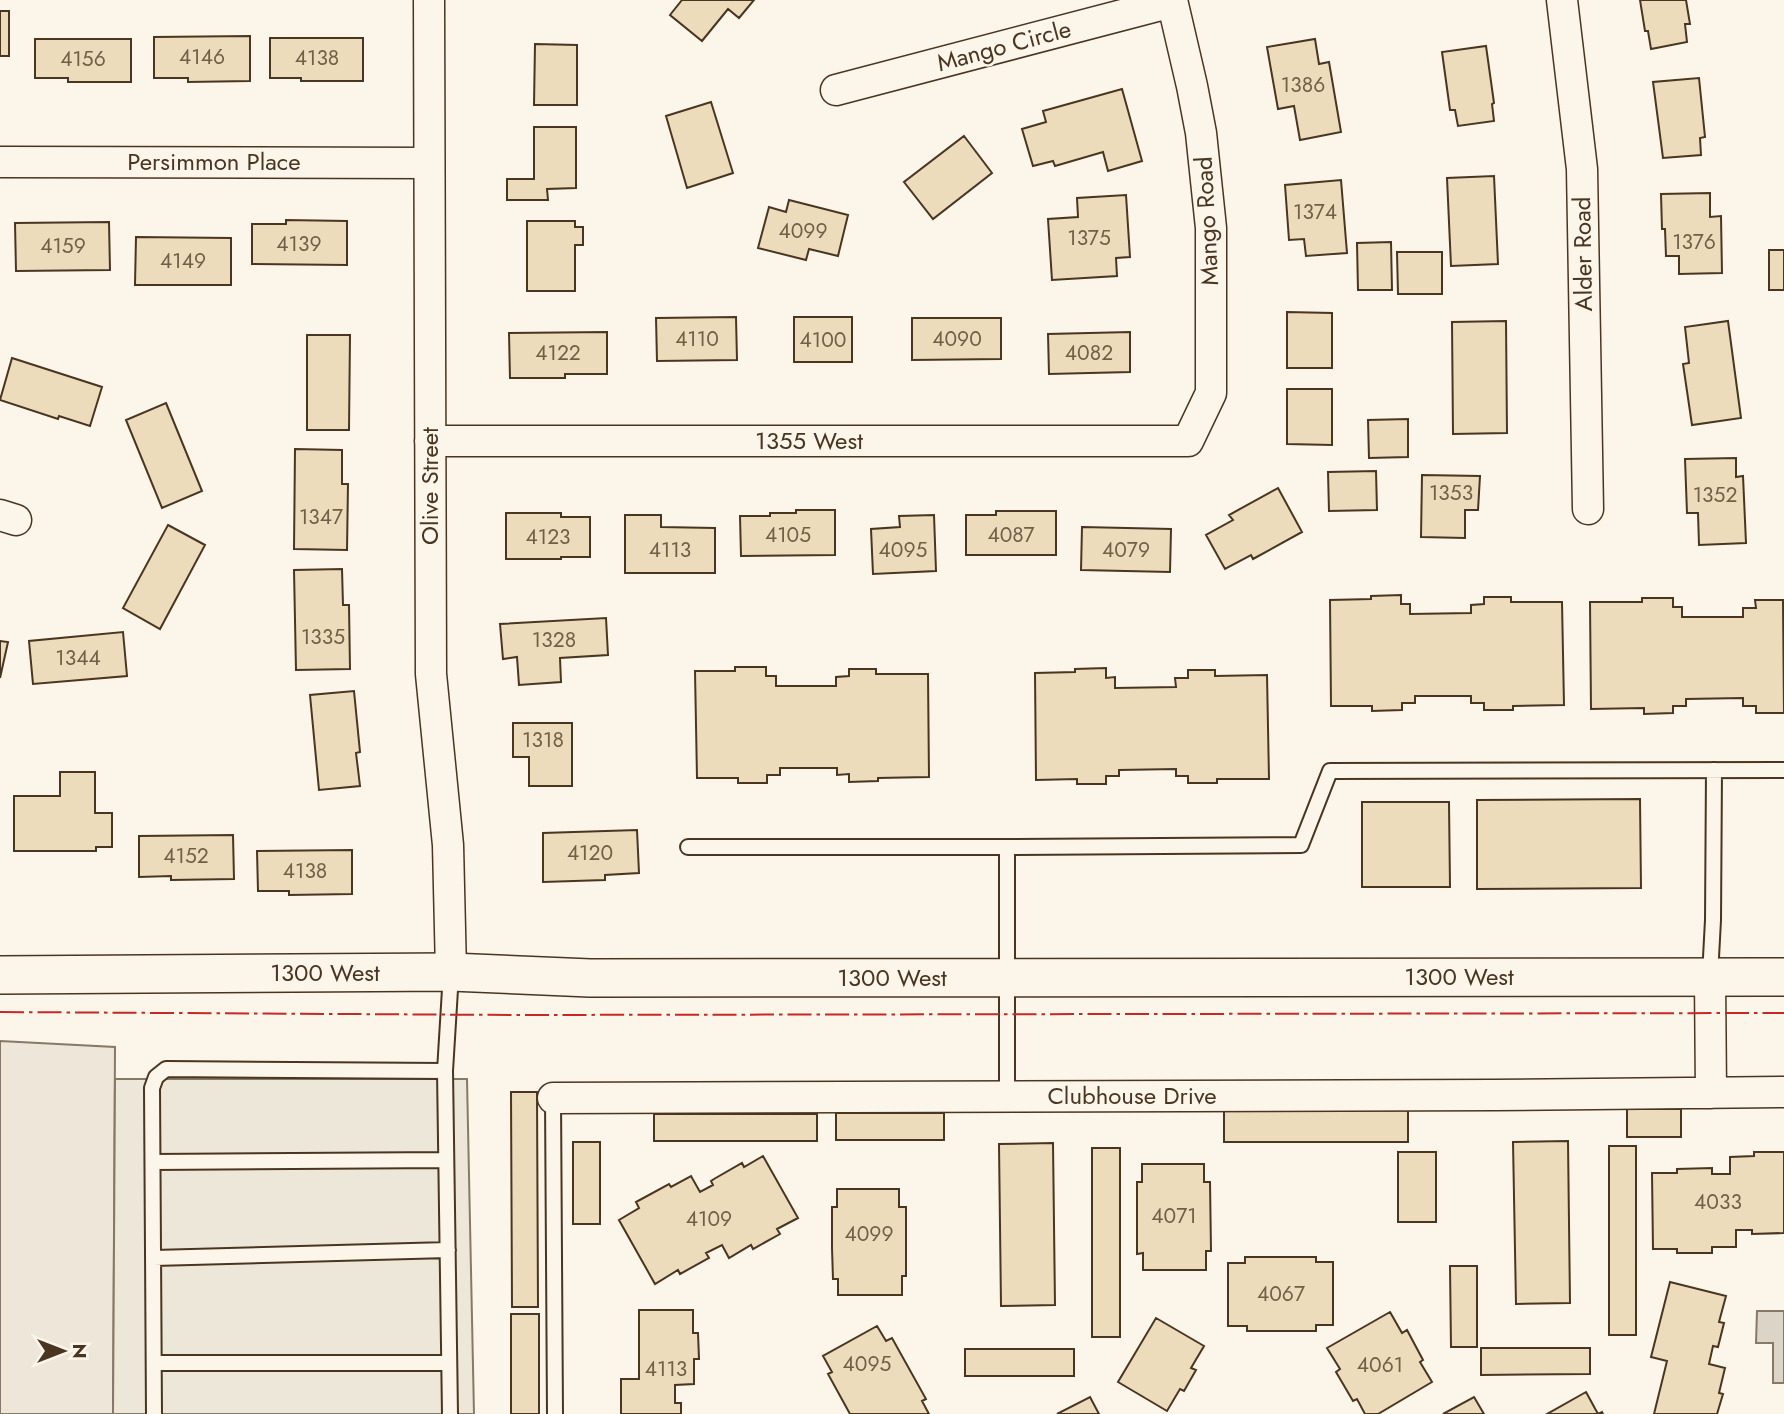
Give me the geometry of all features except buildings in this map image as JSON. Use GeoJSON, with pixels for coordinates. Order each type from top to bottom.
{"type":"FeatureCollection","features":[{"type":"Feature","properties":{"kind":"street","name":"Olive Street"},"geometry":{"type":"LineString","coordinates":[[429,0],[431,674],[447,845],[451,972]]}},
{"type":"Feature","properties":{"kind":"street","name":"Alder Road"},"geometry":{"type":"LineString","coordinates":[[1562,0],[1581,169],[1587,509]]}},
{"type":"Feature","properties":{"kind":"street","name":"Mango Circle"},"geometry":{"type":"LineString","coordinates":[[836,90],[1172,1]]}},
{"type":"Feature","properties":{"kind":"street","name":"Mango Road"},"geometry":{"type":"LineString","coordinates":[[1172,1],[1201,133],[1211,228],[1211,393],[1188,441]]}},
{"type":"Feature","properties":{"kind":"street","name":"Persimmon Place"},"geometry":{"type":"LineString","coordinates":[[0,162],[428,163]]}},
{"type":"Feature","properties":{"kind":"street","name":"1355 West"},"geometry":{"type":"LineString","coordinates":[[430,441],[1188,441]]}},
{"type":"Feature","properties":{"kind":"street","name":"1300 West"},"geometry":{"type":"LineString","coordinates":[[0,975],[451,972],[590,978],[1784,977]]}},
{"type":"Feature","properties":{"kind":"street"},"geometry":{"type":"LineString","coordinates":[[1710,977],[1711,1093]]}},
{"type":"Feature","properties":{"kind":"street","name":"Clubhouse Drive"},"geometry":{"type":"LineString","coordinates":[[553,1098],[1784,1092]]}},
{"type":"Feature","properties":{"kind":"lane"},"geometry":{"type":"LineString","coordinates":[[1710,977],[1714,770]]}},
{"type":"Feature","properties":{"kind":"lane"},"geometry":{"type":"LineString","coordinates":[[688,847],[1301,845],[1330,771],[1784,770]]}},
{"type":"Feature","properties":{"kind":"lane"},"geometry":{"type":"LineString","coordinates":[[1007,847],[1007,1097]]}},
{"type":"Feature","properties":{"kind":"lane"},"geometry":{"type":"LineString","coordinates":[[450,1414],[445,1071],[451,972]]}},
{"type":"Feature","properties":{"kind":"lane"},"geometry":{"type":"LineString","coordinates":[[155,1414],[152,1088],[156,1077],[166,1069],[445,1071]]}},
{"type":"Feature","properties":{"kind":"lane"},"geometry":{"type":"LineString","coordinates":[[553,1098],[555,1414]]}},
{"type":"Feature","properties":{"kind":"lane"},"geometry":{"type":"LineString","coordinates":[[153,1162],[446,1160]]}},
{"type":"Feature","properties":{"kind":"lane"},"geometry":{"type":"LineString","coordinates":[[154,1258],[447,1251]]}},
{"type":"Feature","properties":{"kind":"lane"},"geometry":{"type":"LineString","coordinates":[[154,1363],[449,1363]]}},
{"type":"Feature","properties":{"kind":"shaded area"},"geometry":{"type":"Polygon","coordinates":[[[0,1041],[115,1047],[113,1414],[0,1414],[0,1041]]]}},
{"type":"Feature","properties":{"kind":"shaded area"},"geometry":{"type":"Polygon","coordinates":[[[115,1079],[467,1079],[474,1414],[113,1414],[115,1079]]]}},
{"type":"Feature","properties":{"kind":"shaded area"},"geometry":{"type":"Polygon","coordinates":[[[1757,1311],[1784,1311],[1784,1383],[1773,1383],[1773,1343],[1756,1343],[1757,1311]]]}},
{"type":"Feature","properties":{"kind":"power"},"geometry":{"type":"LineString","coordinates":[[0,1012],[512,1015],[1784,1013]]}}]}
